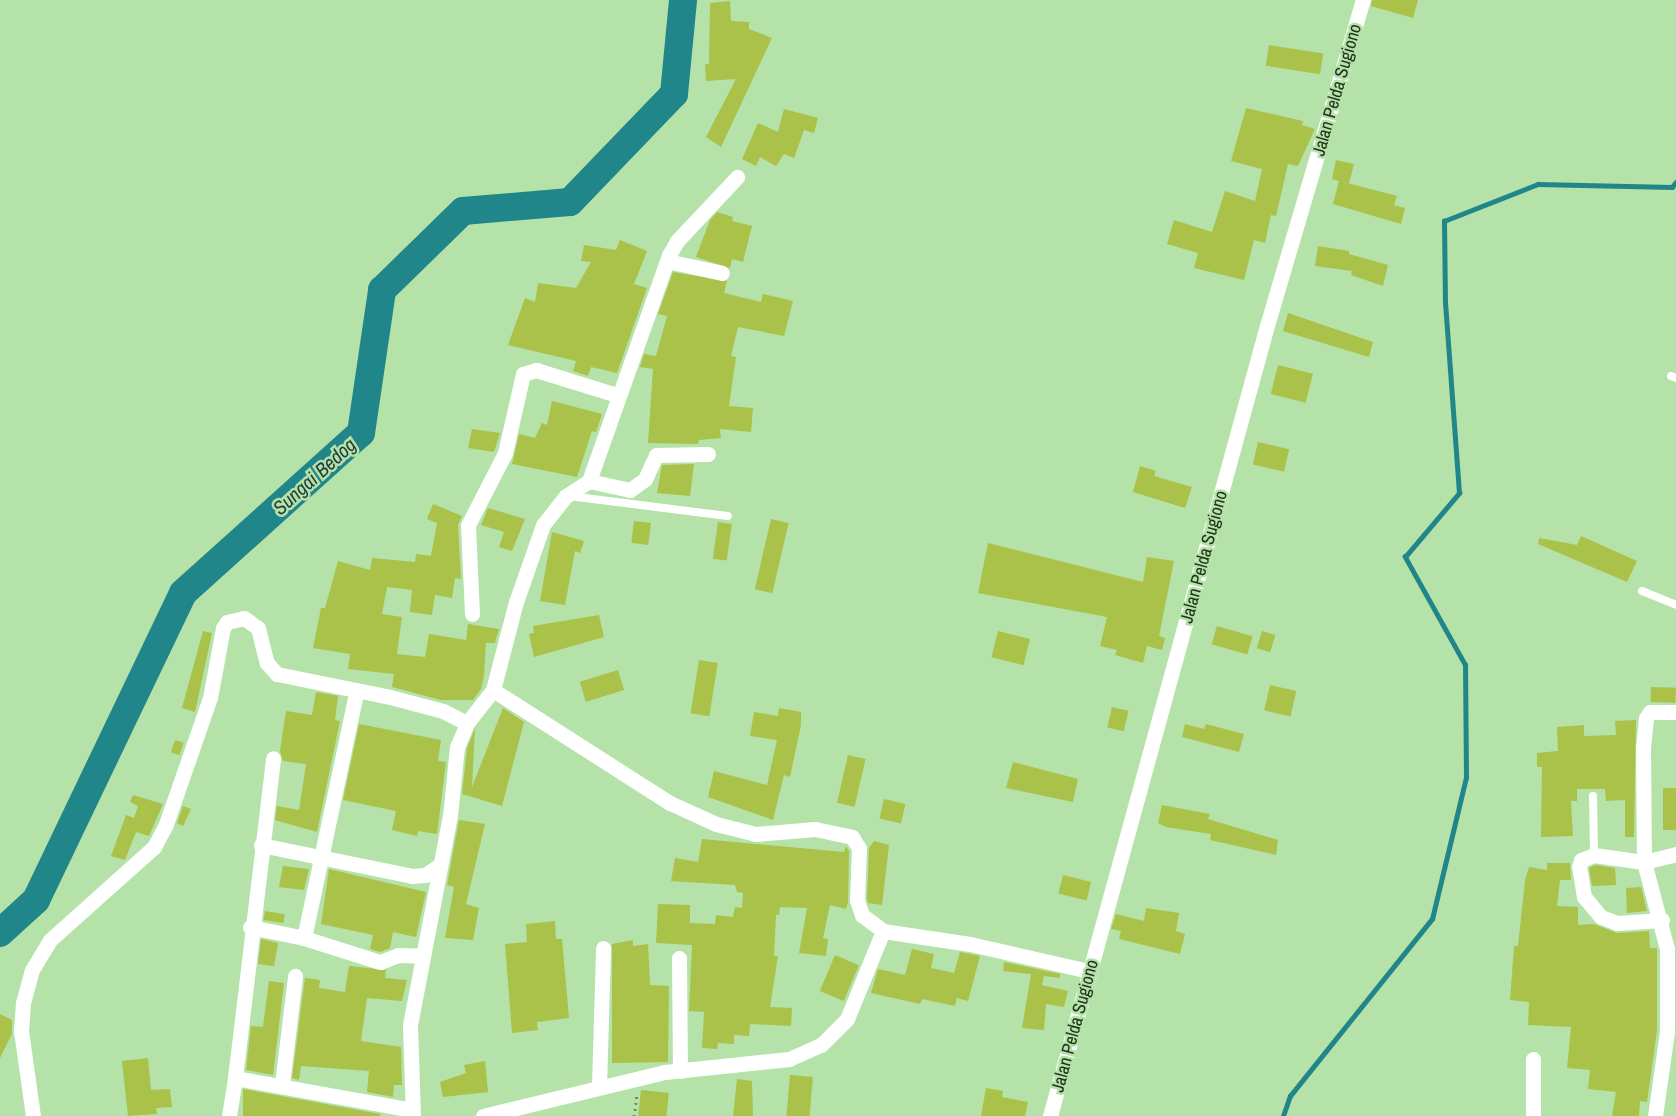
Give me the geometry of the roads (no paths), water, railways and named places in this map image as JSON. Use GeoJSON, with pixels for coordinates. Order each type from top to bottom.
{"type":"FeatureCollection","features":[{"type":"Feature","properties":{"kind":"street","name":"Jalan Pelda Sugiono"},"geometry":{"type":"LineString","coordinates":[[1050,1116],[1266,330],[1363,0]]}},
{"type":"Feature","properties":{"kind":"street"},"geometry":{"type":"LineString","coordinates":[[235,1078],[282,1084],[412,1113],[410,1025],[440,865],[457,747],[466,723],[493,690],[516,602],[543,525],[566,496],[589,481],[616,395],[667,261],[677,241],[737,177]]}},
{"type":"Feature","properties":{"kind":"street"},"geometry":{"type":"LineString","coordinates":[[667,261],[722,273]]}},
{"type":"Feature","properties":{"kind":"street"},"geometry":{"type":"LineString","coordinates":[[472,614],[468,525],[505,453],[524,374],[536,370],[616,395]]}},
{"type":"Feature","properties":{"kind":"street"},"geometry":{"type":"LineString","coordinates":[[589,481],[630,490],[645,479],[656,456],[708,454]]}},
{"type":"Feature","properties":{"kind":"street"},"geometry":{"type":"LineString","coordinates":[[33,1116],[21,1031],[23,1003],[32,970],[50,940],[154,847],[166,824],[210,698],[222,628],[227,622],[244,618],[258,628],[267,663],[277,674],[356,693],[390,697],[443,711],[466,723]]}},
{"type":"Feature","properties":{"kind":"street"},"geometry":{"type":"LineString","coordinates":[[493,690],[670,803],[716,824],[756,834],[814,829],[852,837],[859,848],[859,907],[872,925],[884,931],[970,944],[1089,971]]}},
{"type":"Feature","properties":{"kind":"street"},"geometry":{"type":"LineString","coordinates":[[304,938],[356,693]]}},
{"type":"Feature","properties":{"kind":"street"},"geometry":{"type":"LineString","coordinates":[[1655,1116],[1671,1033],[1672,949],[1644,862],[1646,718],[1656,711],[1676,712]]}},
{"type":"Feature","properties":{"kind":"street"},"geometry":{"type":"LineString","coordinates":[[229,1116],[250,927],[273,758]]}},
{"type":"Feature","properties":{"kind":"street"},"geometry":{"type":"LineString","coordinates":[[261,845],[412,876],[425,875],[440,865]]}},
{"type":"Feature","properties":{"kind":"street"},"geometry":{"type":"LineString","coordinates":[[1662,920],[1617,923],[1601,917],[1584,897],[1579,867],[1581,860],[1594,855],[1644,862],[1676,854]]}},
{"type":"Feature","properties":{"kind":"street"},"geometry":{"type":"LineString","coordinates":[[250,927],[304,938],[380,962],[398,955],[422,956]]}},
{"type":"Feature","properties":{"kind":"street"},"geometry":{"type":"LineString","coordinates":[[483,1116],[541,1104],[638,1077],[789,1059],[821,1045],[847,1019],[884,931]]}},
{"type":"Feature","properties":{"kind":"street"},"geometry":{"type":"LineString","coordinates":[[599,1086],[603,948]]}},
{"type":"Feature","properties":{"kind":"street"},"geometry":{"type":"LineString","coordinates":[[679,958],[680,1071]]}},
{"type":"Feature","properties":{"kind":"street"},"geometry":{"type":"LineString","coordinates":[[282,1084],[295,976]]}},
{"type":"Feature","properties":{"kind":"street"},"geometry":{"type":"LineString","coordinates":[[1533,1059],[1533,1116]]}},
{"type":"Feature","properties":{"kind":"lane"},"geometry":{"type":"LineString","coordinates":[[566,496],[728,516]]}},
{"type":"Feature","properties":{"kind":"lane"},"geometry":{"type":"LineString","coordinates":[[1642,591],[1676,605]]}},
{"type":"Feature","properties":{"kind":"lane"},"geometry":{"type":"LineString","coordinates":[[1593,796],[1594,855]]}},
{"type":"Feature","properties":{"kind":"waterway","name":"Sungai Bedog"},"geometry":{"type":"LineString","coordinates":[[0,933],[36,900],[183,593],[361,433],[382,290],[463,211],[570,202],[674,94],[683,0]]}},
{"type":"Feature","properties":{"kind":"waterway"},"geometry":{"type":"LineString","coordinates":[[1283,1116],[1290,1096],[1432,919],[1466,777],[1465,665],[1405,557],[1459,493],[1445,304],[1444,221],[1538,184],[1672,187],[1676,182]]}}]}
